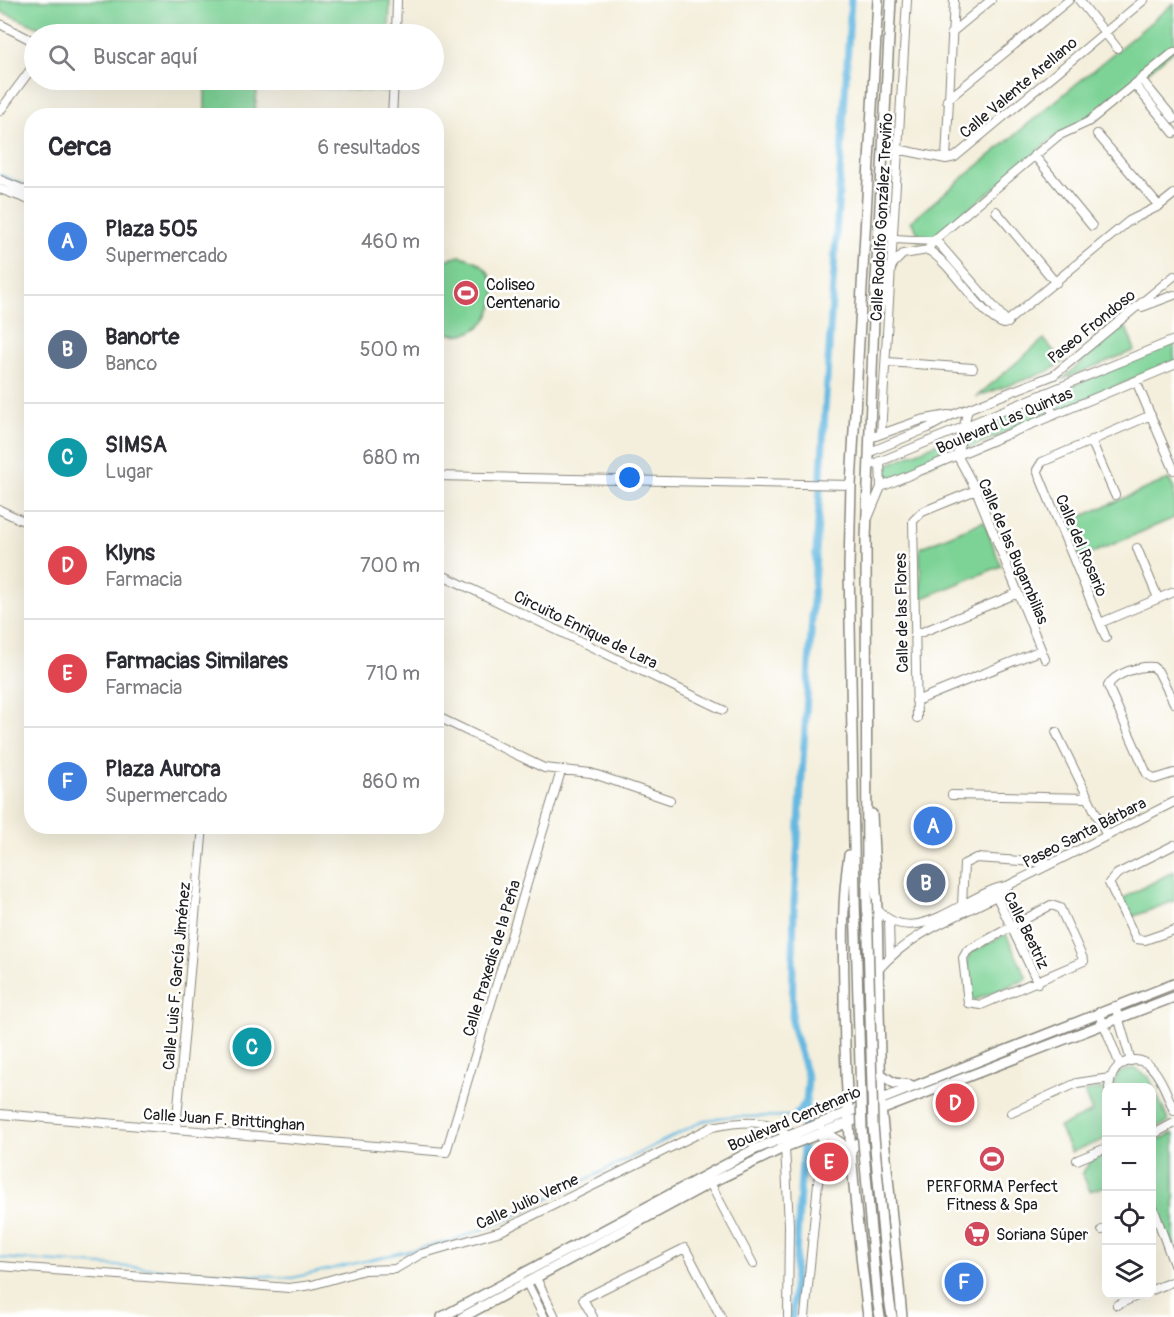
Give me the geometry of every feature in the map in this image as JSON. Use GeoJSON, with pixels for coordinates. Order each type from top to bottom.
{"type":"FeatureCollection","features":[{"type":"Feature","properties":{"kind":"main road"},"geometry":{"type":"LineString","coordinates":[[878,0],[851,485],[852,838],[862,1130],[880,1317]]}},
{"type":"Feature","properties":{"kind":"main road"},"geometry":{"type":"LineString","coordinates":[[891,0],[874,318],[867,523],[867,899],[873,1126],[892,1317]]}},
{"type":"Feature","properties":{"kind":"main road"},"geometry":{"type":"LineString","coordinates":[[881,202],[889,234],[894,239]]}},
{"type":"Feature","properties":{"kind":"main road"},"geometry":{"type":"LineString","coordinates":[[874,318],[880,309],[887,274],[892,265]]}},
{"type":"Feature","properties":{"kind":"main road"},"geometry":{"type":"LineString","coordinates":[[867,770],[874,832],[879,969],[880,1098],[902,1317]]}},
{"type":"Feature","properties":{"kind":"main road"},"geometry":{"type":"LineString","coordinates":[[852,838],[844,911],[844,1070],[850,1161],[868,1317]]}},
{"type":"Feature","properties":{"kind":"main road","name":"Boulevard Centenario"},"geometry":{"type":"LineString","coordinates":[[464,1317],[710,1183],[820,1129],[847,1111],[1174,984]]}},
{"type":"Feature","properties":{"kind":"main road","name":"Boulevard Centenario"},"geometry":{"type":"LineString","coordinates":[[442,1317],[697,1178],[789,1134],[848,1121],[1174,997]]}},
{"type":"Feature","properties":{"kind":"main road"},"geometry":{"type":"LineString","coordinates":[[844,1070],[849,1075],[862,1079],[879,1070]]}},
{"type":"Feature","properties":{"kind":"main road"},"geometry":{"type":"LineString","coordinates":[[879,1070],[894,1083],[912,1085]]}},
{"type":"Feature","properties":{"kind":"main road"},"geometry":{"type":"LineString","coordinates":[[820,1129],[841,1143],[850,1161]]}},
{"type":"Feature","properties":{"kind":"main road"},"geometry":{"type":"LineString","coordinates":[[850,1151],[861,1141],[869,1139],[884,1144]]}},
{"type":"Feature","properties":{"kind":"main road"},"geometry":{"type":"LineString","coordinates":[[607,1239],[635,1220],[641,1209]]}},
{"type":"Feature","properties":{"kind":"main road"},"geometry":{"type":"LineString","coordinates":[[531,1280],[531,1275],[575,1245]]}},
{"type":"Feature","properties":{"kind":"street"},"geometry":{"type":"LineString","coordinates":[[396,24],[397,0]]}},
{"type":"Feature","properties":{"kind":"street","name":"Calle Rodolfo González Treviño"},"geometry":{"type":"LineString","coordinates":[[881,434],[907,0]]}},
{"type":"Feature","properties":{"kind":"street"},"geometry":{"type":"LineString","coordinates":[[897,149],[946,159],[947,100],[954,0]]}},
{"type":"Feature","properties":{"kind":"street"},"geometry":{"type":"LineString","coordinates":[[951,33],[991,0]]}},
{"type":"Feature","properties":{"kind":"street"},"geometry":{"type":"LineString","coordinates":[[947,100],[1069,0]]}},
{"type":"Feature","properties":{"kind":"street"},"geometry":{"type":"LineString","coordinates":[[1079,0],[1117,48]]}},
{"type":"Feature","properties":{"kind":"street","name":"Calle Valente Arellano"},"geometry":{"type":"LineString","coordinates":[[946,159],[955,157],[1144,0]]}},
{"type":"Feature","properties":{"kind":"street"},"geometry":{"type":"LineString","coordinates":[[0,24],[24,39]]}},
{"type":"Feature","properties":{"kind":"street"},"geometry":{"type":"LineString","coordinates":[[928,250],[933,241],[1034,155],[1058,136],[1088,122],[1174,52]]}},
{"type":"Feature","properties":{"kind":"street"},"geometry":{"type":"LineString","coordinates":[[0,111],[24,78]]}},
{"type":"Feature","properties":{"kind":"street"},"geometry":{"type":"LineString","coordinates":[[1138,82],[1172,122],[1174,133]]}},
{"type":"Feature","properties":{"kind":"street"},"geometry":{"type":"LineString","coordinates":[[392,108],[393,90]]}},
{"type":"Feature","properties":{"kind":"street"},"geometry":{"type":"LineString","coordinates":[[1097,134],[1159,206]]}},
{"type":"Feature","properties":{"kind":"street"},"geometry":{"type":"LineString","coordinates":[[1034,155],[1092,226]]}},
{"type":"Feature","properties":{"kind":"street"},"geometry":{"type":"LineString","coordinates":[[0,180],[24,190]]}},
{"type":"Feature","properties":{"kind":"street"},"geometry":{"type":"LineString","coordinates":[[0,189],[24,198]]}},
{"type":"Feature","properties":{"kind":"street"},"geometry":{"type":"LineString","coordinates":[[892,265],[903,254],[928,250],[941,259],[988,314],[1001,323],[1008,322],[1129,221],[1159,206],[1174,194]]}},
{"type":"Feature","properties":{"kind":"street"},"geometry":{"type":"LineString","coordinates":[[996,211],[1056,283]]}},
{"type":"Feature","properties":{"kind":"street"},"geometry":{"type":"LineString","coordinates":[[894,239],[933,241],[944,248],[1008,322]]}},
{"type":"Feature","properties":{"kind":"street","name":"Paseo Frondoso"},"geometry":{"type":"LineString","coordinates":[[870,452],[916,434],[952,415],[1054,375],[1174,276]]}},
{"type":"Feature","properties":{"kind":"street"},"geometry":{"type":"LineString","coordinates":[[1135,309],[1174,294]]}},
{"type":"Feature","properties":{"kind":"street","name":"Boulevard Las Quintas"},"geometry":{"type":"LineString","coordinates":[[869,466],[1174,340]]}},
{"type":"Feature","properties":{"kind":"street"},"geometry":{"type":"LineString","coordinates":[[887,362],[973,368]]}},
{"type":"Feature","properties":{"kind":"street","name":"Boulevard Las Quintas"},"geometry":{"type":"LineString","coordinates":[[881,487],[1174,365]]}},
{"type":"Feature","properties":{"kind":"street"},"geometry":{"type":"LineString","coordinates":[[1136,381],[1174,470]]}},
{"type":"Feature","properties":{"kind":"street"},"geometry":{"type":"LineString","coordinates":[[1046,393],[1053,414]]}},
{"type":"Feature","properties":{"kind":"street"},"geometry":{"type":"LineString","coordinates":[[957,455],[968,409]]}},
{"type":"Feature","properties":{"kind":"street","name":"Paseo Frondoso"},"geometry":{"type":"LineString","coordinates":[[870,438],[911,424],[952,415]]}},
{"type":"Feature","properties":{"kind":"street"},"geometry":{"type":"LineString","coordinates":[[1114,495],[1091,440],[1151,415]]}},
{"type":"Feature","properties":{"kind":"street"},"geometry":{"type":"LineString","coordinates":[[911,424],[916,434]]}},
{"type":"Feature","properties":{"kind":"street"},"geometry":{"type":"LineString","coordinates":[[895,430],[900,440]]}},
{"type":"Feature","properties":{"kind":"street","name":"Calle del Rosario"},"geometry":{"type":"LineString","coordinates":[[1091,440],[1042,462],[1037,470],[1106,638]]}},
{"type":"Feature","properties":{"kind":"street","name":"Calle de las Bugambilias"},"geometry":{"type":"LineString","coordinates":[[957,455],[976,490],[1045,660]]}},
{"type":"Feature","properties":{"kind":"street"},"geometry":{"type":"LineString","coordinates":[[867,523],[881,487],[880,461]]}},
{"type":"Feature","properties":{"kind":"street"},"geometry":{"type":"LineString","coordinates":[[444,476],[851,485]]}},
{"type":"Feature","properties":{"kind":"street","name":"Calle de las Flores"},"geometry":{"type":"LineString","coordinates":[[917,718],[913,521],[922,512],[976,490]]}},
{"type":"Feature","properties":{"kind":"street"},"geometry":{"type":"LineString","coordinates":[[0,510],[24,521]]}},
{"type":"Feature","properties":{"kind":"street"},"geometry":{"type":"LineString","coordinates":[[1137,548],[1158,598]]}},
{"type":"Feature","properties":{"kind":"street","name":"Circuito Enrique de Lara"},"geometry":{"type":"LineString","coordinates":[[444,576],[723,710]]}},
{"type":"Feature","properties":{"kind":"street"},"geometry":{"type":"LineString","coordinates":[[1100,622],[1174,592]]}},
{"type":"Feature","properties":{"kind":"street"},"geometry":{"type":"LineString","coordinates":[[915,635],[1018,593]]}},
{"type":"Feature","properties":{"kind":"street"},"geometry":{"type":"LineString","coordinates":[[916,701],[1041,650]]}},
{"type":"Feature","properties":{"kind":"street"},"geometry":{"type":"LineString","coordinates":[[1174,703],[1158,671],[1153,667],[1142,667],[1116,677],[1108,686],[1147,774],[1155,779],[1174,773]]}},
{"type":"Feature","properties":{"kind":"street"},"geometry":{"type":"LineString","coordinates":[[444,720],[544,768],[591,773],[670,800]]}},
{"type":"Feature","properties":{"kind":"street"},"geometry":{"type":"LineString","coordinates":[[1056,732],[1107,836]]}},
{"type":"Feature","properties":{"kind":"street","name":"Calle Praxedis de la Peña"},"geometry":{"type":"LineString","coordinates":[[446,1152],[561,771]]}},
{"type":"Feature","properties":{"kind":"street"},"geometry":{"type":"LineString","coordinates":[[952,795],[1088,798]]}},
{"type":"Feature","properties":{"kind":"street","name":"Paseo Santa Bárbara"},"geometry":{"type":"LineString","coordinates":[[889,921],[916,926],[1007,886],[1174,802]]}},
{"type":"Feature","properties":{"kind":"street","name":"Calle Luis F. García Jiménez"},"geometry":{"type":"LineString","coordinates":[[176,1129],[202,834]]}},
{"type":"Feature","properties":{"kind":"street"},"geometry":{"type":"LineString","coordinates":[[1174,845],[1117,874],[1109,883],[1136,939],[1145,940],[1174,930]]}},
{"type":"Feature","properties":{"kind":"street"},"geometry":{"type":"LineString","coordinates":[[962,905],[964,864],[968,860],[976,858],[1054,863]]}},
{"type":"Feature","properties":{"kind":"street","name":"Paseo Santa Bárbara"},"geometry":{"type":"LineString","coordinates":[[879,969],[890,956],[918,936],[994,892]]}},
{"type":"Feature","properties":{"kind":"street","name":"Calle Beatriz"},"geometry":{"type":"LineString","coordinates":[[994,892],[1038,983]]}},
{"type":"Feature","properties":{"kind":"street"},"geometry":{"type":"LineString","coordinates":[[1051,905],[1056,905],[1060,908],[1085,957],[1079,965],[1038,983],[981,1005],[968,1004],[963,958],[967,951],[1051,905]]}},
{"type":"Feature","properties":{"kind":"street"},"geometry":{"type":"LineString","coordinates":[[877,909],[889,921],[890,956]]}},
{"type":"Feature","properties":{"kind":"street"},"geometry":{"type":"LineString","coordinates":[[1115,1006],[1131,1060]]}},
{"type":"Feature","properties":{"kind":"street"},"geometry":{"type":"LineString","coordinates":[[1099,1012],[1120,1065]]}},
{"type":"Feature","properties":{"kind":"street"},"geometry":{"type":"LineString","coordinates":[[1110,1083],[1110,1078],[1120,1065],[1131,1060],[1142,1061],[1155,1070],[1174,1111]]}},
{"type":"Feature","properties":{"kind":"street"},"geometry":{"type":"LineString","coordinates":[[1011,1113],[1077,1083],[1110,1078]]}},
{"type":"Feature","properties":{"kind":"street","name":"Calle Juan F. Brittinghan"},"geometry":{"type":"LineString","coordinates":[[0,1114],[446,1152]]}},
{"type":"Feature","properties":{"kind":"street","name":"Calle Julio Verne"},"geometry":{"type":"LineString","coordinates":[[0,1266],[300,1287],[364,1270],[395,1269],[421,1254],[501,1231],[703,1130],[732,1124],[772,1125],[789,1134]]}},
{"type":"Feature","properties":{"kind":"street"},"geometry":{"type":"LineString","coordinates":[[1156,1133],[1172,1126]]}},
{"type":"Feature","properties":{"kind":"street"},"geometry":{"type":"LineString","coordinates":[[805,1317],[820,1129]]}},
{"type":"Feature","properties":{"kind":"street"},"geometry":{"type":"LineString","coordinates":[[788,1317],[789,1145]]}},
{"type":"Feature","properties":{"kind":"street"},"geometry":{"type":"LineString","coordinates":[[1077,1160],[1102,1150]]}},
{"type":"Feature","properties":{"kind":"street"},"geometry":{"type":"LineString","coordinates":[[711,1171],[710,1183],[753,1264]]}},
{"type":"Feature","properties":{"kind":"street"},"geometry":{"type":"LineString","coordinates":[[697,1178],[710,1183]]}},
{"type":"Feature","properties":{"kind":"street"},"geometry":{"type":"LineString","coordinates":[[1156,1219],[1174,1265]]}},
{"type":"Feature","properties":{"kind":"street"},"geometry":{"type":"LineString","coordinates":[[593,1317],[583,1299],[685,1248],[721,1317]]}},
{"type":"Feature","properties":{"kind":"street"},"geometry":{"type":"LineString","coordinates":[[531,1280],[544,1317]]}},
{"type":"Feature","properties":{"kind":"street"},"geometry":{"type":"LineString","coordinates":[[531,1280],[555,1317]]}},
{"type":"Feature","properties":{"kind":"street"},"geometry":{"type":"LineString","coordinates":[[1156,1288],[1174,1281]]}},
{"type":"Feature","properties":{"kind":"street"},"geometry":{"type":"LineString","coordinates":[[1117,1305],[1130,1299]]}},
{"type":"Feature","properties":{"kind":"green space"},"geometry":{"type":"Polygon","coordinates":[[[0,0],[390,0],[389,24],[31,24],[0,11],[0,0]]]}},
{"type":"Feature","properties":{"kind":"green space"},"geometry":{"type":"Polygon","coordinates":[[[1174,3],[1174,50],[1087,122],[1056,136],[932,240],[918,241],[918,233],[911,221],[1174,3]]]}},
{"type":"Feature","properties":{"kind":"green space"},"geometry":{"type":"Polygon","coordinates":[[[205,90],[257,90],[255,108],[205,108],[205,90]]]}},
{"type":"Feature","properties":{"kind":"green space"},"geometry":{"type":"Polygon","coordinates":[[[355,90],[387,90],[387,92],[355,90]]]}},
{"type":"Feature","properties":{"kind":"green space","name":"Coliseo Centenario"},"geometry":{"type":"Polygon","coordinates":[[[460,256],[479,264],[491,276],[495,292],[492,307],[485,321],[472,331],[456,334],[444,331],[444,260],[460,256]]]}},
{"type":"Feature","properties":{"kind":"green space"},"geometry":{"type":"Polygon","coordinates":[[[1125,325],[1135,350],[1061,380],[1125,325]]]}},
{"type":"Feature","properties":{"kind":"green space"},"geometry":{"type":"Polygon","coordinates":[[[1044,339],[1063,362],[1049,371],[976,397],[1044,339]]]}},
{"type":"Feature","properties":{"kind":"green space"},"geometry":{"type":"Polygon","coordinates":[[[1174,342],[1174,362],[883,484],[882,467],[1174,342]]]}},
{"type":"Feature","properties":{"kind":"green space"},"geometry":{"type":"Polygon","coordinates":[[[1169,479],[1174,489],[1174,518],[1081,558],[1066,523],[1169,479]]]}},
{"type":"Feature","properties":{"kind":"green space"},"geometry":{"type":"Polygon","coordinates":[[[984,521],[1001,566],[921,599],[920,548],[984,521]]]}},
{"type":"Feature","properties":{"kind":"green space"},"geometry":{"type":"Polygon","coordinates":[[[1174,871],[1174,901],[1129,918],[1120,900],[1174,871]]]}},
{"type":"Feature","properties":{"kind":"green space"},"geometry":{"type":"Polygon","coordinates":[[[1006,934],[1027,979],[972,1001],[966,977],[970,953],[1006,934]]]}},
{"type":"Feature","properties":{"kind":"green space"},"geometry":{"type":"Polygon","coordinates":[[[1134,1068],[1149,1077],[1152,1083],[1114,1083],[1118,1073],[1134,1068]]]}},
{"type":"Feature","properties":{"kind":"green space"},"geometry":{"type":"Polygon","coordinates":[[[1102,1088],[1102,1140],[1071,1152],[1059,1127],[1092,1112],[1084,1092],[1102,1088]]]}},
{"type":"Feature","properties":{"kind":"green space"},"geometry":{"type":"Polygon","coordinates":[[[1156,1093],[1169,1122],[1156,1127],[1156,1093]]]}},
{"type":"Feature","properties":{"kind":"green space"},"geometry":{"type":"Polygon","coordinates":[[[1173,1133],[1174,1255],[1156,1206],[1156,1141],[1173,1133]]]}},
{"type":"Feature","properties":{"kind":"green space"},"geometry":{"type":"Polygon","coordinates":[[[1102,1156],[1102,1187],[1090,1191],[1082,1173],[1092,1160],[1102,1156]]]}},
{"type":"Feature","properties":{"kind":"waterway"},"geometry":{"type":"LineString","coordinates":[[795,1116],[806,1102],[808,1079],[792,1025],[794,902],[851,0]]}},
{"type":"Feature","properties":{"kind":"waterway"},"geometry":{"type":"LineString","coordinates":[[0,175],[24,185]]}},
{"type":"Feature","properties":{"kind":"waterway"},"geometry":{"type":"LineString","coordinates":[[792,1317],[806,1102]]}},
{"type":"Feature","properties":{"kind":"waterway"},"geometry":{"type":"LineString","coordinates":[[0,1258],[292,1278],[451,1241],[500,1223],[703,1121],[724,1117],[795,1116]]}},
{"type":"Feature","properties":{"kind":"place","name":"Coliseo Centenario"},"geometry":{"type":"Point","coordinates":[466,293]}},
{"type":"Feature","properties":{"kind":"place","name":"Plaza 505"},"geometry":{"type":"Point","coordinates":[933,826]}},
{"type":"Feature","properties":{"kind":"place","name":"Banorte"},"geometry":{"type":"Point","coordinates":[926,883]}},
{"type":"Feature","properties":{"kind":"place","name":"SIMSA"},"geometry":{"type":"Point","coordinates":[252,1047]}},
{"type":"Feature","properties":{"kind":"place","name":"Klyns"},"geometry":{"type":"Point","coordinates":[955,1103]}},
{"type":"Feature","properties":{"kind":"place","name":"PERFORMA Perfect Fitness & Spa"},"geometry":{"type":"Point","coordinates":[992,1159]}},
{"type":"Feature","properties":{"kind":"place","name":"Farmacias Similares"},"geometry":{"type":"Point","coordinates":[829,1162]}},
{"type":"Feature","properties":{"kind":"place","name":"Soriana Súper"},"geometry":{"type":"Point","coordinates":[977,1234]}},
{"type":"Feature","properties":{"kind":"place","name":"Plaza Aurora"},"geometry":{"type":"Point","coordinates":[964,1282]}}]}
